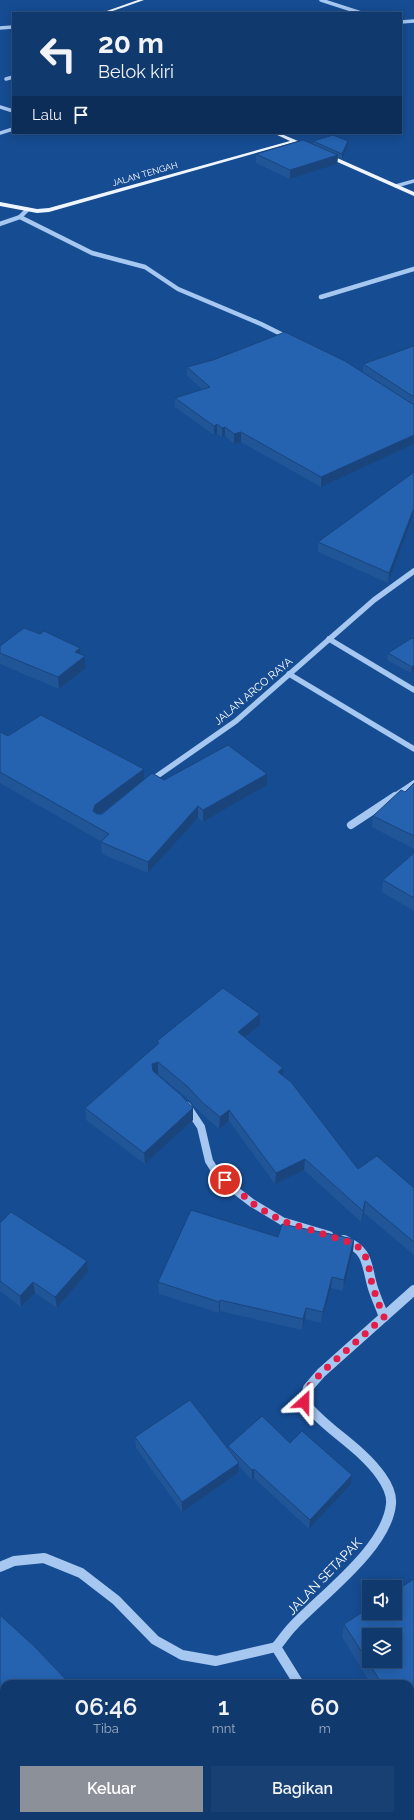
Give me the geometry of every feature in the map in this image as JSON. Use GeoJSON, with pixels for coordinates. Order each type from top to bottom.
{"type":"FeatureCollection","features":[{"type":"Feature","properties":{"kind":"main road"},"geometry":{"type":"LineString","coordinates":[[106,12],[142,0]]}},
{"type":"Feature","properties":{"kind":"main road"},"geometry":{"type":"LineString","coordinates":[[278,134],[300,144]]}},
{"type":"Feature","properties":{"kind":"main road","name":"JALAN TENGAH"},"geometry":{"type":"LineString","coordinates":[[0,204],[27,210],[49,210],[294,141]]}},
{"type":"Feature","properties":{"kind":"main road"},"geometry":{"type":"LineString","coordinates":[[321,153],[414,194]]}},
{"type":"Feature","properties":{"kind":"street"},"geometry":{"type":"LineString","coordinates":[[321,0],[358,12]]}},
{"type":"Feature","properties":{"kind":"street"},"geometry":{"type":"LineString","coordinates":[[402,22],[414,21]]}},
{"type":"Feature","properties":{"kind":"street"},"geometry":{"type":"LineString","coordinates":[[0,28],[12,27]]}},
{"type":"Feature","properties":{"kind":"street"},"geometry":{"type":"LineString","coordinates":[[6,79],[12,78]]}},
{"type":"Feature","properties":{"kind":"street"},"geometry":{"type":"LineString","coordinates":[[0,107],[12,111]]}},
{"type":"Feature","properties":{"kind":"street"},"geometry":{"type":"LineString","coordinates":[[0,133],[12,129]]}},
{"type":"Feature","properties":{"kind":"street"},"geometry":{"type":"LineString","coordinates":[[396,186],[414,181]]}},
{"type":"Feature","properties":{"kind":"street"},"geometry":{"type":"LineString","coordinates":[[0,224],[20,217],[27,210]]}},
{"type":"Feature","properties":{"kind":"street"},"geometry":{"type":"LineString","coordinates":[[20,217],[87,250],[105,257],[145,266],[156,272],[166,282],[178,289],[261,324],[289,338]]}},
{"type":"Feature","properties":{"kind":"street"},"geometry":{"type":"LineString","coordinates":[[321,297],[414,269]]}},
{"type":"Feature","properties":{"kind":"street","name":"JALAN ARCO RAYA"},"geometry":{"type":"LineString","coordinates":[[142,787],[236,721],[374,600],[414,571]]}},
{"type":"Feature","properties":{"kind":"street"},"geometry":{"type":"LineString","coordinates":[[329,639],[414,690]]}},
{"type":"Feature","properties":{"kind":"street"},"geometry":{"type":"LineString","coordinates":[[289,674],[414,749]]}},
{"type":"Feature","properties":{"kind":"street"},"geometry":{"type":"LineString","coordinates":[[351,825],[414,783]]}},
{"type":"Feature","properties":{"kind":"street"},"geometry":{"type":"LineString","coordinates":[[180,1099],[198,1117],[206,1144],[208,1159],[214,1169],[241,1196],[282,1221],[355,1244],[364,1252],[370,1268],[372,1285],[384,1317]]}},
{"type":"Feature","properties":{"kind":"street","name":"JALAN SETAPAK"},"geometry":{"type":"LineString","coordinates":[[276,1647],[294,1626],[330,1593],[372,1545],[387,1519],[391,1503],[386,1484],[372,1464],[312,1412],[304,1402],[308,1388],[321,1373],[414,1290]]}},
{"type":"Feature","properties":{"kind":"street"},"geometry":{"type":"LineString","coordinates":[[0,1567],[14,1561],[44,1558],[80,1573],[116,1600],[155,1640],[182,1655],[216,1661],[276,1647],[297,1680]]}},
{"type":"Feature","properties":{"kind":"building"},"geometry":{"type":"Polygon","coordinates":[[[333,135],[348,141],[342,154],[313,141],[333,135]]]}},
{"type":"Feature","properties":{"kind":"building"},"geometry":{"type":"Polygon","coordinates":[[[303,140],[338,155],[290,170],[256,154],[303,140]]]}},
{"type":"Feature","properties":{"kind":"building"},"geometry":{"type":"Polygon","coordinates":[[[285,332],[345,361],[414,405],[414,435],[321,477],[241,432],[234,434],[225,427],[222,428],[217,424],[214,426],[175,398],[210,387],[187,367],[213,360],[285,332]]]}},
{"type":"Feature","properties":{"kind":"building"},"geometry":{"type":"Polygon","coordinates":[[[414,346],[414,397],[363,364],[414,346]]]}},
{"type":"Feature","properties":{"kind":"building"},"geometry":{"type":"Polygon","coordinates":[[[414,472],[414,508],[389,573],[318,542],[414,472]]]}},
{"type":"Feature","properties":{"kind":"building"},"geometry":{"type":"Polygon","coordinates":[[[24,628],[40,634],[44,631],[80,648],[75,652],[85,656],[58,677],[0,653],[0,646],[24,628]]]}},
{"type":"Feature","properties":{"kind":"building"},"geometry":{"type":"Polygon","coordinates":[[[412,638],[414,639],[414,665],[412,667],[388,653],[412,638]]]}},
{"type":"Feature","properties":{"kind":"building"},"geometry":{"type":"Polygon","coordinates":[[[41,715],[144,769],[95,805],[93,811],[97,814],[102,814],[152,773],[164,780],[228,745],[267,774],[203,810],[198,806],[148,862],[101,842],[109,834],[0,772],[0,732],[8,736],[41,715]]]}},
{"type":"Feature","properties":{"kind":"building"},"geometry":{"type":"Polygon","coordinates":[[[414,783],[414,836],[373,816],[401,790],[405,792],[414,783]]]}},
{"type":"Feature","properties":{"kind":"building"},"geometry":{"type":"Polygon","coordinates":[[[414,853],[414,898],[383,880],[414,853]]]}},
{"type":"Feature","properties":{"kind":"building"},"geometry":{"type":"Polygon","coordinates":[[[223,988],[260,1014],[238,1032],[283,1068],[278,1072],[291,1082],[358,1169],[378,1155],[377,1156],[414,1188],[414,1242],[365,1201],[363,1211],[305,1159],[276,1173],[229,1110],[220,1117],[202,1102],[188,1087],[158,1062],[152,1064],[153,1071],[181,1095],[193,1108],[144,1153],[85,1108],[159,1043],[157,1041],[223,988]]]}},
{"type":"Feature","properties":{"kind":"building"},"geometry":{"type":"Polygon","coordinates":[[[191,1210],[278,1237],[282,1224],[354,1239],[344,1280],[332,1277],[323,1312],[306,1308],[303,1319],[220,1300],[219,1302],[158,1282],[191,1210]]]}},
{"type":"Feature","properties":{"kind":"building"},"geometry":{"type":"Polygon","coordinates":[[[11,1212],[87,1261],[55,1297],[33,1282],[20,1296],[0,1281],[0,1223],[11,1212]]]}},
{"type":"Feature","properties":{"kind":"building"},"geometry":{"type":"Polygon","coordinates":[[[190,1400],[239,1463],[182,1502],[135,1437],[190,1400]]]}},
{"type":"Feature","properties":{"kind":"building"},"geometry":{"type":"Polygon","coordinates":[[[262,1416],[290,1443],[302,1431],[352,1475],[310,1520],[254,1469],[252,1470],[228,1446],[262,1416]]]}},
{"type":"Feature","properties":{"kind":"building"},"geometry":{"type":"Polygon","coordinates":[[[414,1579],[414,1680],[379,1680],[372,1668],[402,1668],[402,1628],[362,1628],[362,1652],[344,1624],[362,1612],[362,1620],[402,1620],[402,1587],[414,1579]]]}},
{"type":"Feature","properties":{"kind":"building"},"geometry":{"type":"Polygon","coordinates":[[[0,1615],[35,1647],[66,1680],[0,1680],[0,1615]]]}},
{"type":"Feature","properties":{"kind":"route"},"geometry":{"type":"LineString","coordinates":[[225,1180],[241,1196],[282,1221],[355,1244],[364,1252],[370,1268],[372,1285],[384,1317],[321,1373],[308,1388],[304,1402]]}}]}
